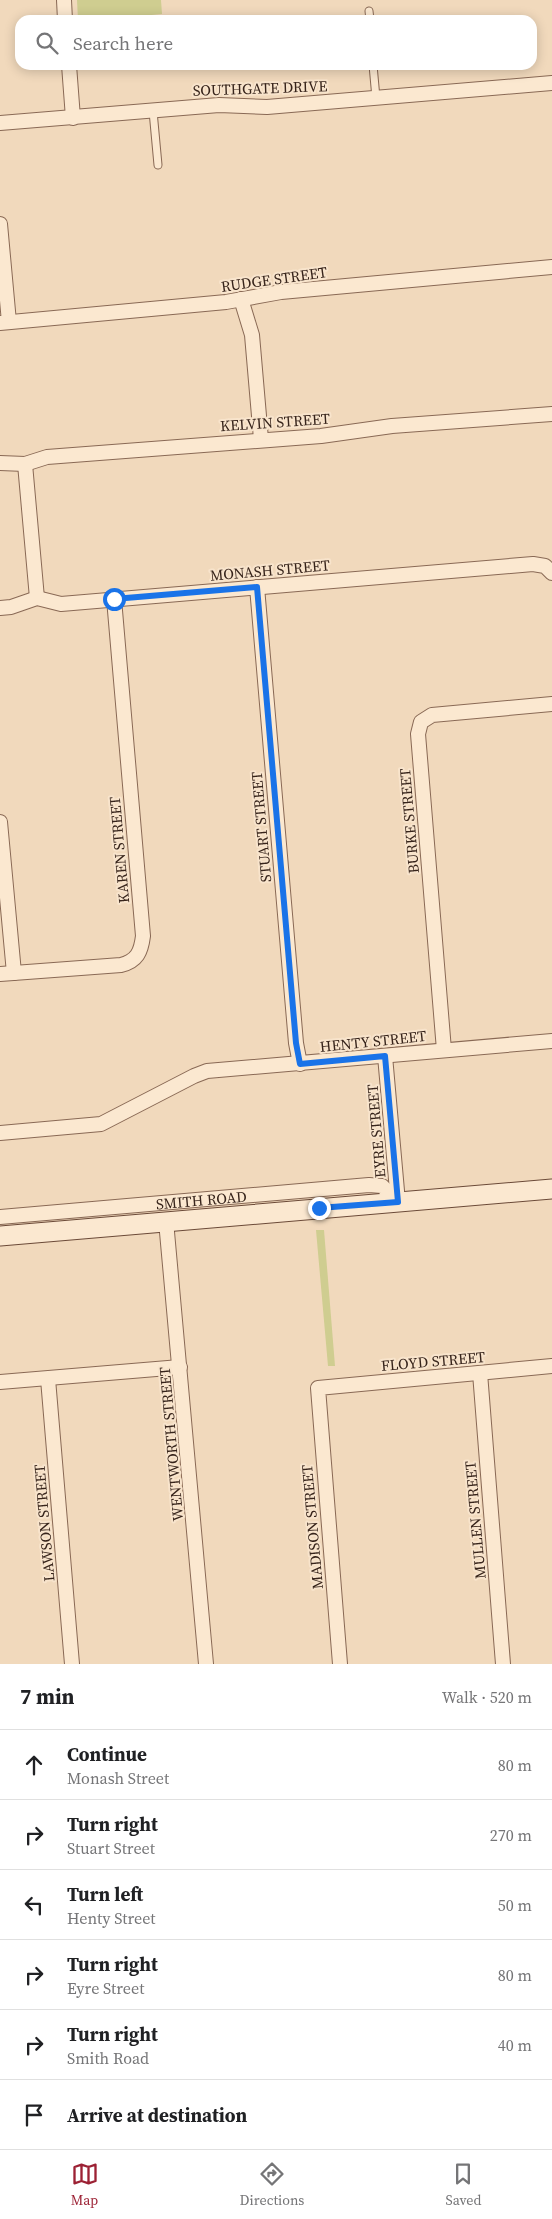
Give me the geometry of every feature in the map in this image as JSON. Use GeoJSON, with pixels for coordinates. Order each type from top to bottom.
{"type":"FeatureCollection","features":[{"type":"Feature","properties":{"kind":"street"},"geometry":{"type":"LineString","coordinates":[[64,0],[65,15]]}},
{"type":"Feature","properties":{"kind":"street"},"geometry":{"type":"LineString","coordinates":[[69,70],[73,118]]}},
{"type":"Feature","properties":{"kind":"street","name":"SOUTHGATE DRIVE"},"geometry":{"type":"LineString","coordinates":[[0,123],[219,105],[266,107],[552,83]]}},
{"type":"Feature","properties":{"kind":"street"},"geometry":{"type":"LineString","coordinates":[[0,224],[4,323]]}},
{"type":"Feature","properties":{"kind":"street","name":"RUDGE STREET"},"geometry":{"type":"LineString","coordinates":[[4,323],[226,302],[280,292],[552,267]]}},
{"type":"Feature","properties":{"kind":"street"},"geometry":{"type":"LineString","coordinates":[[242,299],[252,335],[261,439]]}},
{"type":"Feature","properties":{"kind":"street","name":"KELVIN STREET"},"geometry":{"type":"LineString","coordinates":[[0,463],[25,464],[47,458],[261,439],[345,434],[392,426],[552,414]]}},
{"type":"Feature","properties":{"kind":"street"},"geometry":{"type":"LineString","coordinates":[[0,608],[37,598],[25,464]]}},
{"type":"Feature","properties":{"kind":"street","name":"MONASH STREET"},"geometry":{"type":"LineString","coordinates":[[37,598],[60,604],[533,564],[549,570]]}},
{"type":"Feature","properties":{"kind":"street","name":"STUART STREET"},"geometry":{"type":"LineString","coordinates":[[257,587],[296,1043],[300,1064]]}},
{"type":"Feature","properties":{"kind":"street","name":"KAREN STREET"},"geometry":{"type":"LineString","coordinates":[[7,974],[121,965],[131,962],[141,952],[143,936],[114,599]]}},
{"type":"Feature","properties":{"kind":"street","name":"BURKE STREET"},"geometry":{"type":"LineString","coordinates":[[444,1050],[418,734],[421,722],[432,716],[552,704]]}},
{"type":"Feature","properties":{"kind":"street"},"geometry":{"type":"LineString","coordinates":[[0,822],[7,974]]}},
{"type":"Feature","properties":{"kind":"street","name":"HENTY STREET"},"geometry":{"type":"LineString","coordinates":[[0,1133],[101,1124],[207,1071],[552,1041]]}},
{"type":"Feature","properties":{"kind":"street","name":"EYRE STREET"},"geometry":{"type":"LineString","coordinates":[[385,1056],[398,1202]]}},
{"type":"Feature","properties":{"kind":"street","name":"SMITH ROAD"},"geometry":{"type":"LineString","coordinates":[[0,1217],[369,1185],[382,1186],[398,1202]]}},
{"type":"Feature","properties":{"kind":"street","name":"SMITH ROAD"},"geometry":{"type":"LineString","coordinates":[[0,1236],[552,1189]]}},
{"type":"Feature","properties":{"kind":"street","name":"WENTWORTH STREET"},"geometry":{"type":"LineString","coordinates":[[166,1221],[206,1664]]}},
{"type":"Feature","properties":{"kind":"street","name":"FLOYD STREET"},"geometry":{"type":"LineString","coordinates":[[318,1388],[552,1366]]}},
{"type":"Feature","properties":{"kind":"street"},"geometry":{"type":"LineString","coordinates":[[0,1382],[180,1367]]}},
{"type":"Feature","properties":{"kind":"street","name":"MULLEN STREET"},"geometry":{"type":"LineString","coordinates":[[480,1373],[503,1664]]}},
{"type":"Feature","properties":{"kind":"street","name":"LAWSON STREET"},"geometry":{"type":"LineString","coordinates":[[48,1379],[72,1664]]}},
{"type":"Feature","properties":{"kind":"street","name":"MADISON STREET"},"geometry":{"type":"LineString","coordinates":[[318,1388],[340,1664]]}},
{"type":"Feature","properties":{"kind":"lane"},"geometry":{"type":"LineString","coordinates":[[369,11],[369,15]]}},
{"type":"Feature","properties":{"kind":"lane"},"geometry":{"type":"LineString","coordinates":[[373,70],[376,98]]}},
{"type":"Feature","properties":{"kind":"lane"},"geometry":{"type":"LineString","coordinates":[[153,111],[158,165]]}},
{"type":"Feature","properties":{"kind":"shaded area"},"geometry":{"type":"Polygon","coordinates":[[[77,0],[161,0],[162,14],[78,15],[77,0]]]}},
{"type":"Feature","properties":{"kind":"shaded area"},"geometry":{"type":"Polygon","coordinates":[[[316,1230],[324,1230],[335,1366],[328,1366],[316,1230]]]}},
{"type":"Feature","properties":{"kind":"route"},"geometry":{"type":"LineString","coordinates":[[114,599],[257,587],[296,1043],[300,1064],[385,1056],[398,1202],[319,1208]]}}]}
